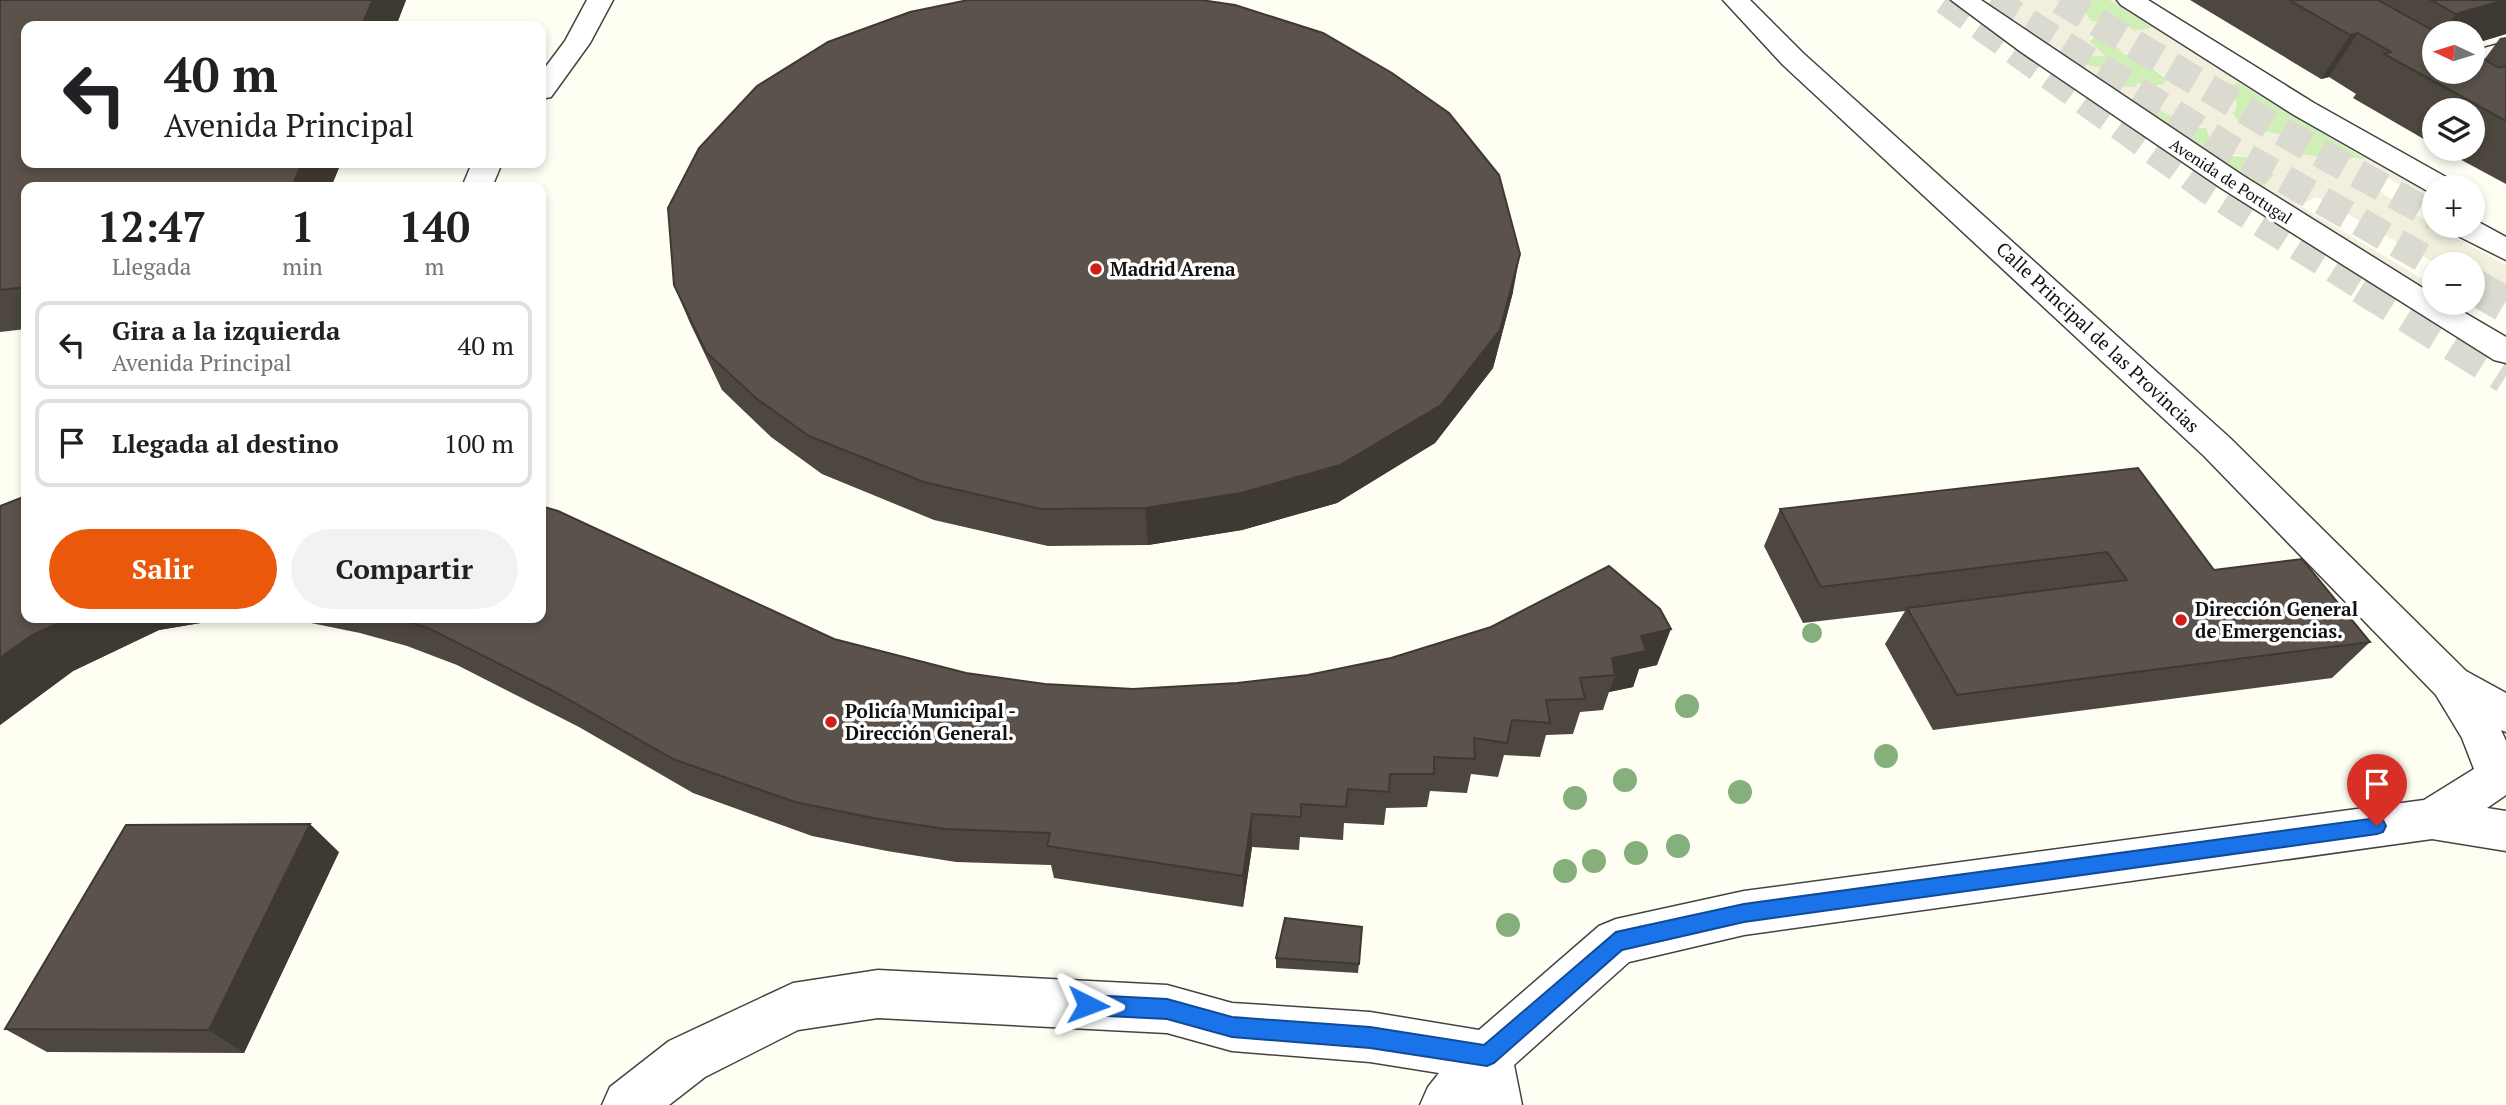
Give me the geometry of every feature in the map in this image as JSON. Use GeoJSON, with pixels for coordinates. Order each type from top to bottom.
{"type":"FeatureCollection","features":[{"type":"Feature","properties":{"kind":"street"},"geometry":{"type":"LineString","coordinates":[[546,84],[577,43],[600,0]]}},
{"type":"Feature","properties":{"kind":"street","name":"Calle Principal de las Provincias"},"geometry":{"type":"LineString","coordinates":[[1735,0],[1793,59],[2217,447],[2451,683],[2500,770]]}},
{"type":"Feature","properties":{"kind":"street","name":"Avenida de Portugal"},"geometry":{"type":"LineString","coordinates":[[1964,0],[2131,116],[2384,280],[2506,352]]}},
{"type":"Feature","properties":{"kind":"street"},"geometry":{"type":"LineString","coordinates":[[2130,0],[2304,110],[2422,176]]}},
{"type":"Feature","properties":{"kind":"street"},"geometry":{"type":"LineString","coordinates":[[2485,56],[2506,50]]}},
{"type":"Feature","properties":{"kind":"street"},"geometry":{"type":"LineString","coordinates":[[2377,177],[2422,202]]}},
{"type":"Feature","properties":{"kind":"street"},"geometry":{"type":"LineString","coordinates":[[2310,206],[2422,272]]}},
{"type":"Feature","properties":{"kind":"street"},"geometry":{"type":"LineString","coordinates":[[2485,211],[2506,223]]}},
{"type":"Feature","properties":{"kind":"street"},"geometry":{"type":"LineString","coordinates":[[2484,238],[2506,250]]}},
{"type":"Feature","properties":{"kind":"street"},"geometry":{"type":"LineString","coordinates":[[2485,309],[2506,321]]}},
{"type":"Feature","properties":{"kind":"street","name":"Calle Principal de las Provincias"},"geometry":{"type":"LineString","coordinates":[[2451,683],[2506,714]]}},
{"type":"Feature","properties":{"kind":"street"},"geometry":{"type":"LineString","coordinates":[[2432,818],[2500,770]]}},
{"type":"Feature","properties":{"kind":"street"},"geometry":{"type":"LineString","coordinates":[[1446,1105],[1487,1056],[1616,942],[1744,913],[2432,818],[2506,831]]}},
{"type":"Feature","properties":{"kind":"street"},"geometry":{"type":"LineString","coordinates":[[628,1105],[687,1059],[793,1007],[878,994],[1167,1009],[1232,1027],[1370,1037],[1487,1056]]}},
{"type":"Feature","properties":{"kind":"street"},"geometry":{"type":"LineString","coordinates":[[1487,1056],[1496,1105]]}},
{"type":"Feature","properties":{"kind":"green space"},"geometry":{"type":"Polygon","coordinates":[[[2054,0],[2110,0],[2154,28],[2134,31],[2125,24],[2091,21],[2083,10],[2054,0]]]}},
{"type":"Feature","properties":{"kind":"green space"},"geometry":{"type":"Polygon","coordinates":[[[2096,36],[2113,42],[2125,55],[2155,55],[2158,63],[2149,66],[2167,79],[2164,84],[2131,87],[2113,85],[2100,78],[2106,69],[2081,64],[2073,56],[2104,56],[2089,41],[2096,36]]]}},
{"type":"Feature","properties":{"kind":"green space"},"geometry":{"type":"Polygon","coordinates":[[[2239,83],[2368,160],[2353,158],[2335,167],[2327,161],[2295,153],[2283,135],[2257,130],[2240,122],[2228,108],[2215,85],[2239,83]]]}},
{"type":"Feature","properties":{"kind":"green space"},"geometry":{"type":"Polygon","coordinates":[[[2160,110],[2198,128],[2207,128],[2232,156],[2248,157],[2251,164],[2276,175],[2258,189],[2141,113],[2160,110]]]}},
{"type":"Feature","properties":{"kind":"shaded area"},"geometry":{"type":"Polygon","coordinates":[[[1993,0],[2054,0],[2083,10],[2091,21],[2125,24],[2134,31],[2153,28],[2110,0],[2121,0],[2422,187],[2422,198],[2379,172],[2360,179],[2422,218],[2422,238],[2456,238],[2482,252],[2422,252],[2422,256],[2317,197],[2299,205],[2422,279],[2422,293],[2257,192],[1986,6],[1993,0]],[[2096,36],[2090,38],[2089,41],[2106,56],[2073,57],[2081,64],[2106,69],[2100,78],[2105,83],[2132,88],[2139,83],[2149,87],[2164,84],[2167,79],[2148,65],[2158,63],[2155,55],[2125,55],[2113,42],[2096,36]],[[2239,83],[2217,85],[2237,101],[2236,109],[2231,115],[2256,131],[2283,135],[2301,147],[2296,153],[2319,157],[2335,167],[2346,159],[2366,159],[2239,83]],[[2160,110],[2143,113],[2258,189],[2275,175],[2256,168],[2248,157],[2222,153],[2212,146],[2206,128],[2188,126],[2160,110]]]}},
{"type":"Feature","properties":{"kind":"shaded area"},"geometry":{"type":"Polygon","coordinates":[[[2485,254],[2506,265],[2506,303],[2485,291],[2485,254]]]}},
{"type":"Feature","properties":{"kind":"building"},"geometry":{"type":"Polygon","coordinates":[[[0,0],[373,0],[363,21],[21,21],[21,168],[300,168],[294,182],[21,182],[21,288],[0,290],[0,0]]]}},
{"type":"Feature","properties":{"kind":"building","name":"Madrid Arena"},"geometry":{"type":"Polygon","coordinates":[[[968,0],[1201,0],[1235,5],[1323,33],[1392,73],[1449,113],[1499,175],[1520,254],[1500,330],[1441,405],[1340,465],[1241,493],[1145,508],[1041,509],[924,482],[809,436],[757,399],[706,352],[674,285],[668,208],[699,148],[757,86],[828,42],[910,12],[968,0]]]}},
{"type":"Feature","properties":{"kind":"building"},"geometry":{"type":"Polygon","coordinates":[[[2289,0],[2378,0],[2422,25],[2422,75],[2384,54],[2391,52],[2358,33],[2350,35],[2289,0]]]}},
{"type":"Feature","properties":{"kind":"building"},"geometry":{"type":"Polygon","coordinates":[[[2431,0],[2505,0],[2456,14],[2431,0]]]}},
{"type":"Feature","properties":{"kind":"building"},"geometry":{"type":"Polygon","coordinates":[[[2485,60],[2499,68],[2506,66],[2506,121],[2485,109],[2485,98],[2464,98],[2439,84],[2485,84],[2485,60]]]}},
{"type":"Feature","properties":{"kind":"building"},"geometry":{"type":"Polygon","coordinates":[[[2138,468],[2214,570],[2302,559],[2370,642],[1957,695],[1907,608],[2127,580],[2107,552],[1821,587],[1780,509],[2138,468]]]}},
{"type":"Feature","properties":{"kind":"building"},"geometry":{"type":"Polygon","coordinates":[[[21,498],[21,623],[59,623],[32,635],[0,658],[0,506],[21,498]]]}},
{"type":"Feature","properties":{"kind":"building","name":"Policía Municipal - Dirección General."},"geometry":{"type":"Polygon","coordinates":[[[546,507],[834,639],[966,673],[1045,684],[1133,689],[1237,683],[1308,675],[1391,658],[1491,627],[1609,566],[1660,609],[1671,629],[1641,636],[1646,651],[1612,658],[1615,675],[1580,678],[1585,699],[1546,700],[1550,723],[1512,720],[1507,743],[1474,738],[1475,759],[1434,757],[1434,774],[1390,774],[1389,792],[1348,789],[1346,807],[1301,804],[1301,817],[1252,814],[1243,876],[1047,846],[1050,833],[945,829],[795,802],[673,759],[555,692],[413,623],[546,623],[546,507]]]}},
{"type":"Feature","properties":{"kind":"building"},"geometry":{"type":"Polygon","coordinates":[[[310,824],[209,1030],[5,1029],[126,825],[310,824]]]}},
{"type":"Feature","properties":{"kind":"building"},"geometry":{"type":"Polygon","coordinates":[[[1285,918],[1362,927],[1359,964],[1276,958],[1285,918]]]}},
{"type":"Feature","properties":{"kind":"tunnel"},"geometry":{"type":"LineString","coordinates":[[1945,0],[2209,190],[2365,288]]}},
{"type":"Feature","properties":{"kind":"tunnel"},"geometry":{"type":"LineString","coordinates":[[1991,0],[2229,148],[2422,257]]}},
{"type":"Feature","properties":{"kind":"tunnel"},"geometry":{"type":"LineString","coordinates":[[2060,0],[2277,129],[2422,209]]}},
{"type":"Feature","properties":{"kind":"tunnel"},"geometry":{"type":"LineString","coordinates":[[2362,286],[2506,376]]}},
{"type":"Feature","properties":{"kind":"tunnel"},"geometry":{"type":"LineString","coordinates":[[2485,293],[2506,305]]}},
{"type":"Feature","properties":{"kind":"place","name":"Madrid Arena"},"geometry":{"type":"Point","coordinates":[1096,269]}},
{"type":"Feature","properties":{"kind":"place","name":"Dirección General de Emergencias."},"geometry":{"type":"Point","coordinates":[2181,620]}},
{"type":"Feature","properties":{"kind":"place","name":"Policía Municipal - Dirección General."},"geometry":{"type":"Point","coordinates":[831,722]}},
{"type":"Feature","properties":{"kind":"route"},"geometry":{"type":"LineString","coordinates":[[1088,1005],[1167,1009],[1232,1027],[1370,1037],[1487,1056],[1616,942],[1744,913],[2377,826]]}}]}
